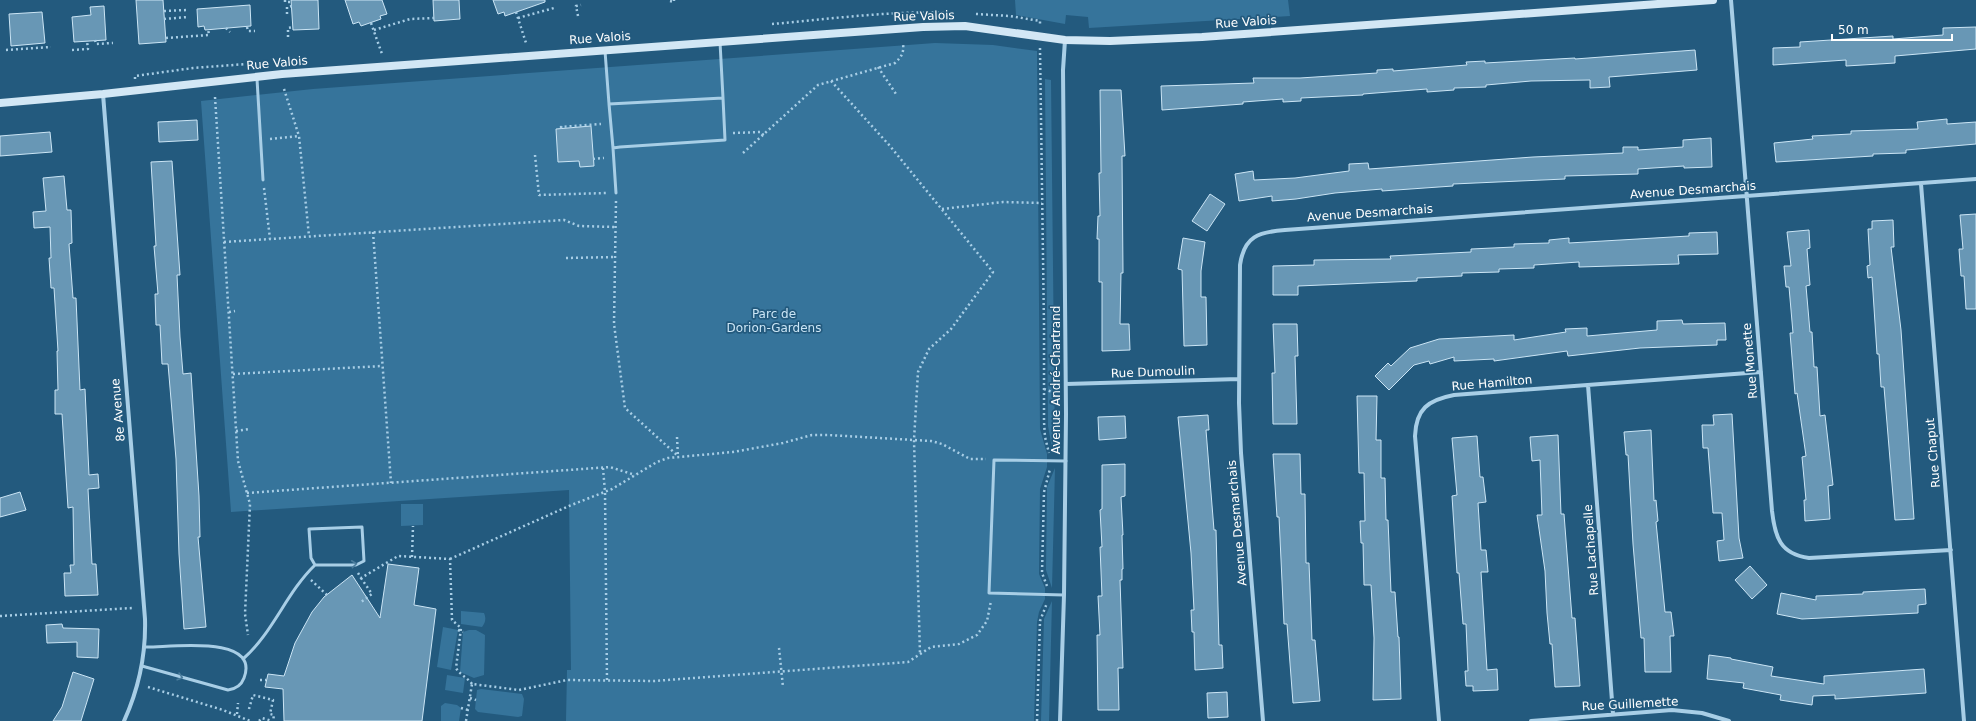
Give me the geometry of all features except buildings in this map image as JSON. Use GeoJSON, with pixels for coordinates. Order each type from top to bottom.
{"type":"FeatureCollection","features":[{"type":"Feature","properties":{"kind":"street","name":"Rue Valois"},"geometry":{"type":"LineString","coordinates":[[0,103],[135,91],[257,77],[720,41],[948,26],[1000,30],[1065,40],[1110,41],[1202,37],[1713,0]]}},
{"type":"Feature","properties":{"kind":"street","name":"Rue Monette"},"geometry":{"type":"LineString","coordinates":[[1731,0],[1774,526],[1779,540],[1787,550],[1798,556],[1816,558],[1951,550]]}},
{"type":"Feature","properties":{"kind":"street","name":"Avenue André-Chartrand"},"geometry":{"type":"LineString","coordinates":[[1060,721],[1066,462],[1063,70],[1065,40]]}},
{"type":"Feature","properties":{"kind":"street","name":"8e Avenue"},"geometry":{"type":"LineString","coordinates":[[103,94],[144,599],[145,648],[133,700],[124,721]]}},
{"type":"Feature","properties":{"kind":"street","name":"Avenue Desmarchais"},"geometry":{"type":"LineString","coordinates":[[1264,721],[1241,453],[1239,379],[1240,265],[1246,246],[1259,234],[1285,230],[1976,179]]}},
{"type":"Feature","properties":{"kind":"street","name":"Rue Chaput"},"geometry":{"type":"LineString","coordinates":[[1922,184],[1964,721]]}},
{"type":"Feature","properties":{"kind":"street","name":"Rue Hamilton"},"geometry":{"type":"LineString","coordinates":[[1439,721],[1415,445],[1415,429],[1419,416],[1427,405],[1432,401],[1454,395],[1761,372]]}},
{"type":"Feature","properties":{"kind":"street","name":"Rue Dumoulin"},"geometry":{"type":"LineString","coordinates":[[1066,384],[1239,379]]}},
{"type":"Feature","properties":{"kind":"street","name":"Rue Lachapelle"},"geometry":{"type":"LineString","coordinates":[[1588,385],[1613,714]]}},
{"type":"Feature","properties":{"kind":"street","name":"Rue Guillemette"},"geometry":{"type":"LineString","coordinates":[[1532,721],[1663,711],[1691,711],[1729,721]]}},
{"type":"Feature","properties":{"kind":"lane"},"geometry":{"type":"LineString","coordinates":[[613,148],[725,140],[720,41]]}},
{"type":"Feature","properties":{"kind":"lane"},"geometry":{"type":"LineString","coordinates":[[605,50],[616,192]]}},
{"type":"Feature","properties":{"kind":"lane"},"geometry":{"type":"LineString","coordinates":[[257,77],[263,180]]}},
{"type":"Feature","properties":{"kind":"lane"},"geometry":{"type":"LineString","coordinates":[[609,104],[723,98]]}},
{"type":"Feature","properties":{"kind":"lane"},"geometry":{"type":"LineString","coordinates":[[1064,595],[989,593],[994,460],[1066,462]]}},
{"type":"Feature","properties":{"kind":"lane"},"geometry":{"type":"LineString","coordinates":[[243,659],[261,639],[289,597],[315,565],[356,564],[364,561],[362,527],[309,529],[311,558],[315,565]]}},
{"type":"Feature","properties":{"kind":"lane"},"geometry":{"type":"LineString","coordinates":[[142,666],[228,690],[237,688],[243,680],[246,669],[243,659],[235,651],[218,646],[145,648]]}},
{"type":"Feature","properties":{"kind":"path"},"geometry":{"type":"LineString","coordinates":[[285,0],[285,2],[291,2]]}},
{"type":"Feature","properties":{"kind":"path"},"geometry":{"type":"LineString","coordinates":[[670,1],[674,2],[674,0]]}},
{"type":"Feature","properties":{"kind":"path"},"geometry":{"type":"LineString","coordinates":[[578,16],[576,6],[582,5]]}},
{"type":"Feature","properties":{"kind":"path"},"geometry":{"type":"LineString","coordinates":[[287,14],[287,7],[292,6]]}},
{"type":"Feature","properties":{"kind":"path"},"geometry":{"type":"LineString","coordinates":[[518,18],[554,8]]}},
{"type":"Feature","properties":{"kind":"path"},"geometry":{"type":"LineString","coordinates":[[164,11],[188,10]]}},
{"type":"Feature","properties":{"kind":"path"},"geometry":{"type":"LineString","coordinates":[[516,12],[526,43]]}},
{"type":"Feature","properties":{"kind":"path"},"geometry":{"type":"LineString","coordinates":[[164,19],[188,17]]}},
{"type":"Feature","properties":{"kind":"path"},"geometry":{"type":"LineString","coordinates":[[374,30],[410,19],[434,18]]}},
{"type":"Feature","properties":{"kind":"path"},"geometry":{"type":"LineString","coordinates":[[371,22],[382,54]]}},
{"type":"Feature","properties":{"kind":"path"},"geometry":{"type":"LineString","coordinates":[[247,27],[248,31],[255,31]]}},
{"type":"Feature","properties":{"kind":"path"},"geometry":{"type":"LineString","coordinates":[[226,28],[230,32]]}},
{"type":"Feature","properties":{"kind":"path"},"geometry":{"type":"LineString","coordinates":[[288,37],[288,28],[293,28]]}},
{"type":"Feature","properties":{"kind":"path"},"geometry":{"type":"LineString","coordinates":[[166,38],[209,35],[208,29]]}},
{"type":"Feature","properties":{"kind":"path"},"geometry":{"type":"LineString","coordinates":[[95,40],[96,44],[113,43]]}},
{"type":"Feature","properties":{"kind":"path"},"geometry":{"type":"LineString","coordinates":[[72,50],[88,49],[87,41]]}},
{"type":"Feature","properties":{"kind":"path"},"geometry":{"type":"LineString","coordinates":[[743,153],[818,85],[895,63],[902,57],[904,50],[903,43]]}},
{"type":"Feature","properties":{"kind":"path"},"geometry":{"type":"LineString","coordinates":[[34,44],[35,48]]}},
{"type":"Feature","properties":{"kind":"path"},"geometry":{"type":"LineString","coordinates":[[6,50],[51,47]]}},
{"type":"Feature","properties":{"kind":"path","name":"Avenue André-Chartrand"},"geometry":{"type":"LineString","coordinates":[[1040,51],[1044,430],[1050,455]]}},
{"type":"Feature","properties":{"kind":"path","name":"Rue Valois"},"geometry":{"type":"LineString","coordinates":[[135,91],[135,76],[193,68],[264,63]]}},
{"type":"Feature","properties":{"kind":"path"},"geometry":{"type":"LineString","coordinates":[[878,67],[896,94]]}},
{"type":"Feature","properties":{"kind":"path"},"geometry":{"type":"LineString","coordinates":[[831,81],[890,146],[994,272],[951,329],[928,349],[918,372],[914,440],[920,654]]}},
{"type":"Feature","properties":{"kind":"path"},"geometry":{"type":"LineString","coordinates":[[284,89],[299,136],[308,236]]}},
{"type":"Feature","properties":{"kind":"path"},"geometry":{"type":"LineString","coordinates":[[215,97],[238,461],[250,504],[245,614],[248,635]]}},
{"type":"Feature","properties":{"kind":"path"},"geometry":{"type":"LineString","coordinates":[[562,128],[561,127],[604,124]]}},
{"type":"Feature","properties":{"kind":"path"},"geometry":{"type":"LineString","coordinates":[[732,134],[761,132],[763,135]]}},
{"type":"Feature","properties":{"kind":"path"},"geometry":{"type":"LineString","coordinates":[[261,139],[299,136]]}},
{"type":"Feature","properties":{"kind":"path"},"geometry":{"type":"LineString","coordinates":[[535,155],[539,195],[616,192],[614,324],[626,408],[678,457]]}},
{"type":"Feature","properties":{"kind":"path"},"geometry":{"type":"LineString","coordinates":[[593,159],[606,158]]}},
{"type":"Feature","properties":{"kind":"path"},"geometry":{"type":"LineString","coordinates":[[263,180],[270,239]]}},
{"type":"Feature","properties":{"kind":"path"},"geometry":{"type":"LineString","coordinates":[[941,209],[1003,202],[1042,203]]}},
{"type":"Feature","properties":{"kind":"path"},"geometry":{"type":"LineString","coordinates":[[224,242],[564,220],[579,226],[616,227]]}},
{"type":"Feature","properties":{"kind":"path"},"geometry":{"type":"LineString","coordinates":[[372,232],[391,483]]}},
{"type":"Feature","properties":{"kind":"path"},"geometry":{"type":"LineString","coordinates":[[566,258],[615,256]]}},
{"type":"Feature","properties":{"kind":"path"},"geometry":{"type":"LineString","coordinates":[[229,312],[236,312]]}},
{"type":"Feature","properties":{"kind":"path"},"geometry":{"type":"LineString","coordinates":[[233,374],[382,366]]}},
{"type":"Feature","properties":{"kind":"path"},"geometry":{"type":"LineString","coordinates":[[1044,389],[1055,393]]}},
{"type":"Feature","properties":{"kind":"path"},"geometry":{"type":"LineString","coordinates":[[236,431],[249,430]]}},
{"type":"Feature","properties":{"kind":"path"},"geometry":{"type":"LineString","coordinates":[[361,578],[398,556],[450,559],[569,506],[605,492],[657,462],[678,457],[733,452],[783,443],[812,435],[828,435],[914,440],[942,444],[970,459],[994,460]]}},
{"type":"Feature","properties":{"kind":"path"},"geometry":{"type":"LineString","coordinates":[[676,437],[678,457]]}},
{"type":"Feature","properties":{"kind":"path"},"geometry":{"type":"LineString","coordinates":[[247,494],[610,467],[635,476]]}},
{"type":"Feature","properties":{"kind":"path","name":"Avenue André-Chartrand"},"geometry":{"type":"LineString","coordinates":[[1048,590],[1042,574],[1042,558],[1044,492],[1051,467]]}},
{"type":"Feature","properties":{"kind":"path"},"geometry":{"type":"LineString","coordinates":[[603,468],[605,492],[607,680]]}},
{"type":"Feature","properties":{"kind":"path"},"geometry":{"type":"LineString","coordinates":[[412,557],[413,526]]}},
{"type":"Feature","properties":{"kind":"path"},"geometry":{"type":"LineString","coordinates":[[450,559],[452,620],[460,628],[456,668],[461,676],[466,677],[472,684],[519,690],[567,680],[654,681],[908,662],[931,647],[959,644],[977,635],[987,622],[991,599]]}},
{"type":"Feature","properties":{"kind":"path"},"geometry":{"type":"LineString","coordinates":[[357,573],[372,594],[361,602]]}},
{"type":"Feature","properties":{"kind":"path"},"geometry":{"type":"LineString","coordinates":[[315,583],[327,595]]}},
{"type":"Feature","properties":{"kind":"path"},"geometry":{"type":"LineString","coordinates":[[1038,721],[1040,621],[1043,609],[1048,599]]}},
{"type":"Feature","properties":{"kind":"path"},"geometry":{"type":"LineString","coordinates":[[0,616],[132,608]]}},
{"type":"Feature","properties":{"kind":"path"},"geometry":{"type":"LineString","coordinates":[[779,648],[783,687]]}},
{"type":"Feature","properties":{"kind":"path"},"geometry":{"type":"LineString","coordinates":[[260,680],[266,680]]}},
{"type":"Feature","properties":{"kind":"path"},"geometry":{"type":"LineString","coordinates":[[466,721],[472,684]]}},
{"type":"Feature","properties":{"kind":"path"},"geometry":{"type":"LineString","coordinates":[[148,687],[236,714],[250,721]]}},
{"type":"Feature","properties":{"kind":"path"},"geometry":{"type":"LineString","coordinates":[[249,709],[253,695],[273,700],[270,714],[274,715],[272,721],[262,718],[259,721]]}},
{"type":"Feature","properties":{"kind":"path"},"geometry":{"type":"LineString","coordinates":[[470,698],[476,700]]}},
{"type":"Feature","properties":{"kind":"path"},"geometry":{"type":"LineString","coordinates":[[236,714],[238,703]]}},
{"type":"Feature","properties":{"kind":"path"},"geometry":{"type":"LineString","coordinates":[[461,708],[468,710]]}},
{"type":"Feature","properties":{"kind":"green space"},"geometry":{"type":"Polygon","coordinates":[[[1015,0],[1288,0],[1290,16],[1089,28],[1088,17],[1066,15],[1065,24],[1016,15],[1015,0]]]}},
{"type":"Feature","properties":{"kind":"green space","name":"Parc de Dorion-Gardens"},"geometry":{"type":"Polygon","coordinates":[[[935,43],[993,45],[1037,51],[1040,429],[1047,454],[1047,467],[1040,489],[1039,574],[1045,588],[1045,599],[1039,612],[1037,622],[1034,721],[566,721],[567,670],[571,670],[569,490],[231,512],[201,101],[313,89],[935,43]]]}},
{"type":"Feature","properties":{"kind":"green space"},"geometry":{"type":"Polygon","coordinates":[[[1045,79],[1051,80],[1055,453],[1052,448],[1048,426],[1045,79]]]}},
{"type":"Feature","properties":{"kind":"green space"},"geometry":{"type":"Polygon","coordinates":[[[1055,468],[1052,588],[1046,570],[1047,487],[1055,468]]]}},
{"type":"Feature","properties":{"kind":"green space"},"geometry":{"type":"Polygon","coordinates":[[[401,504],[423,504],[423,525],[401,526],[401,504]]]}},
{"type":"Feature","properties":{"kind":"green space"},"geometry":{"type":"Polygon","coordinates":[[[1052,601],[1049,721],[1041,721],[1044,619],[1052,601]]]}},
{"type":"Feature","properties":{"kind":"green space"},"geometry":{"type":"Polygon","coordinates":[[[461,611],[484,613],[485,620],[482,627],[461,624],[461,611]]]}},
{"type":"Feature","properties":{"kind":"green space"},"geometry":{"type":"Polygon","coordinates":[[[443,627],[458,630],[451,670],[437,667],[443,627]]]}},
{"type":"Feature","properties":{"kind":"green space"},"geometry":{"type":"Polygon","coordinates":[[[476,630],[485,635],[484,675],[474,678],[460,672],[463,632],[476,630]]]}},
{"type":"Feature","properties":{"kind":"green space"},"geometry":{"type":"Polygon","coordinates":[[[447,675],[465,678],[463,693],[445,690],[447,675]]]}},
{"type":"Feature","properties":{"kind":"green space"},"geometry":{"type":"Polygon","coordinates":[[[481,689],[522,694],[524,699],[522,716],[518,717],[478,712],[475,709],[477,690],[481,689]]]}},
{"type":"Feature","properties":{"kind":"green space"},"geometry":{"type":"Polygon","coordinates":[[[445,703],[457,705],[461,708],[459,721],[441,721],[441,706],[445,703]]]}}]}
